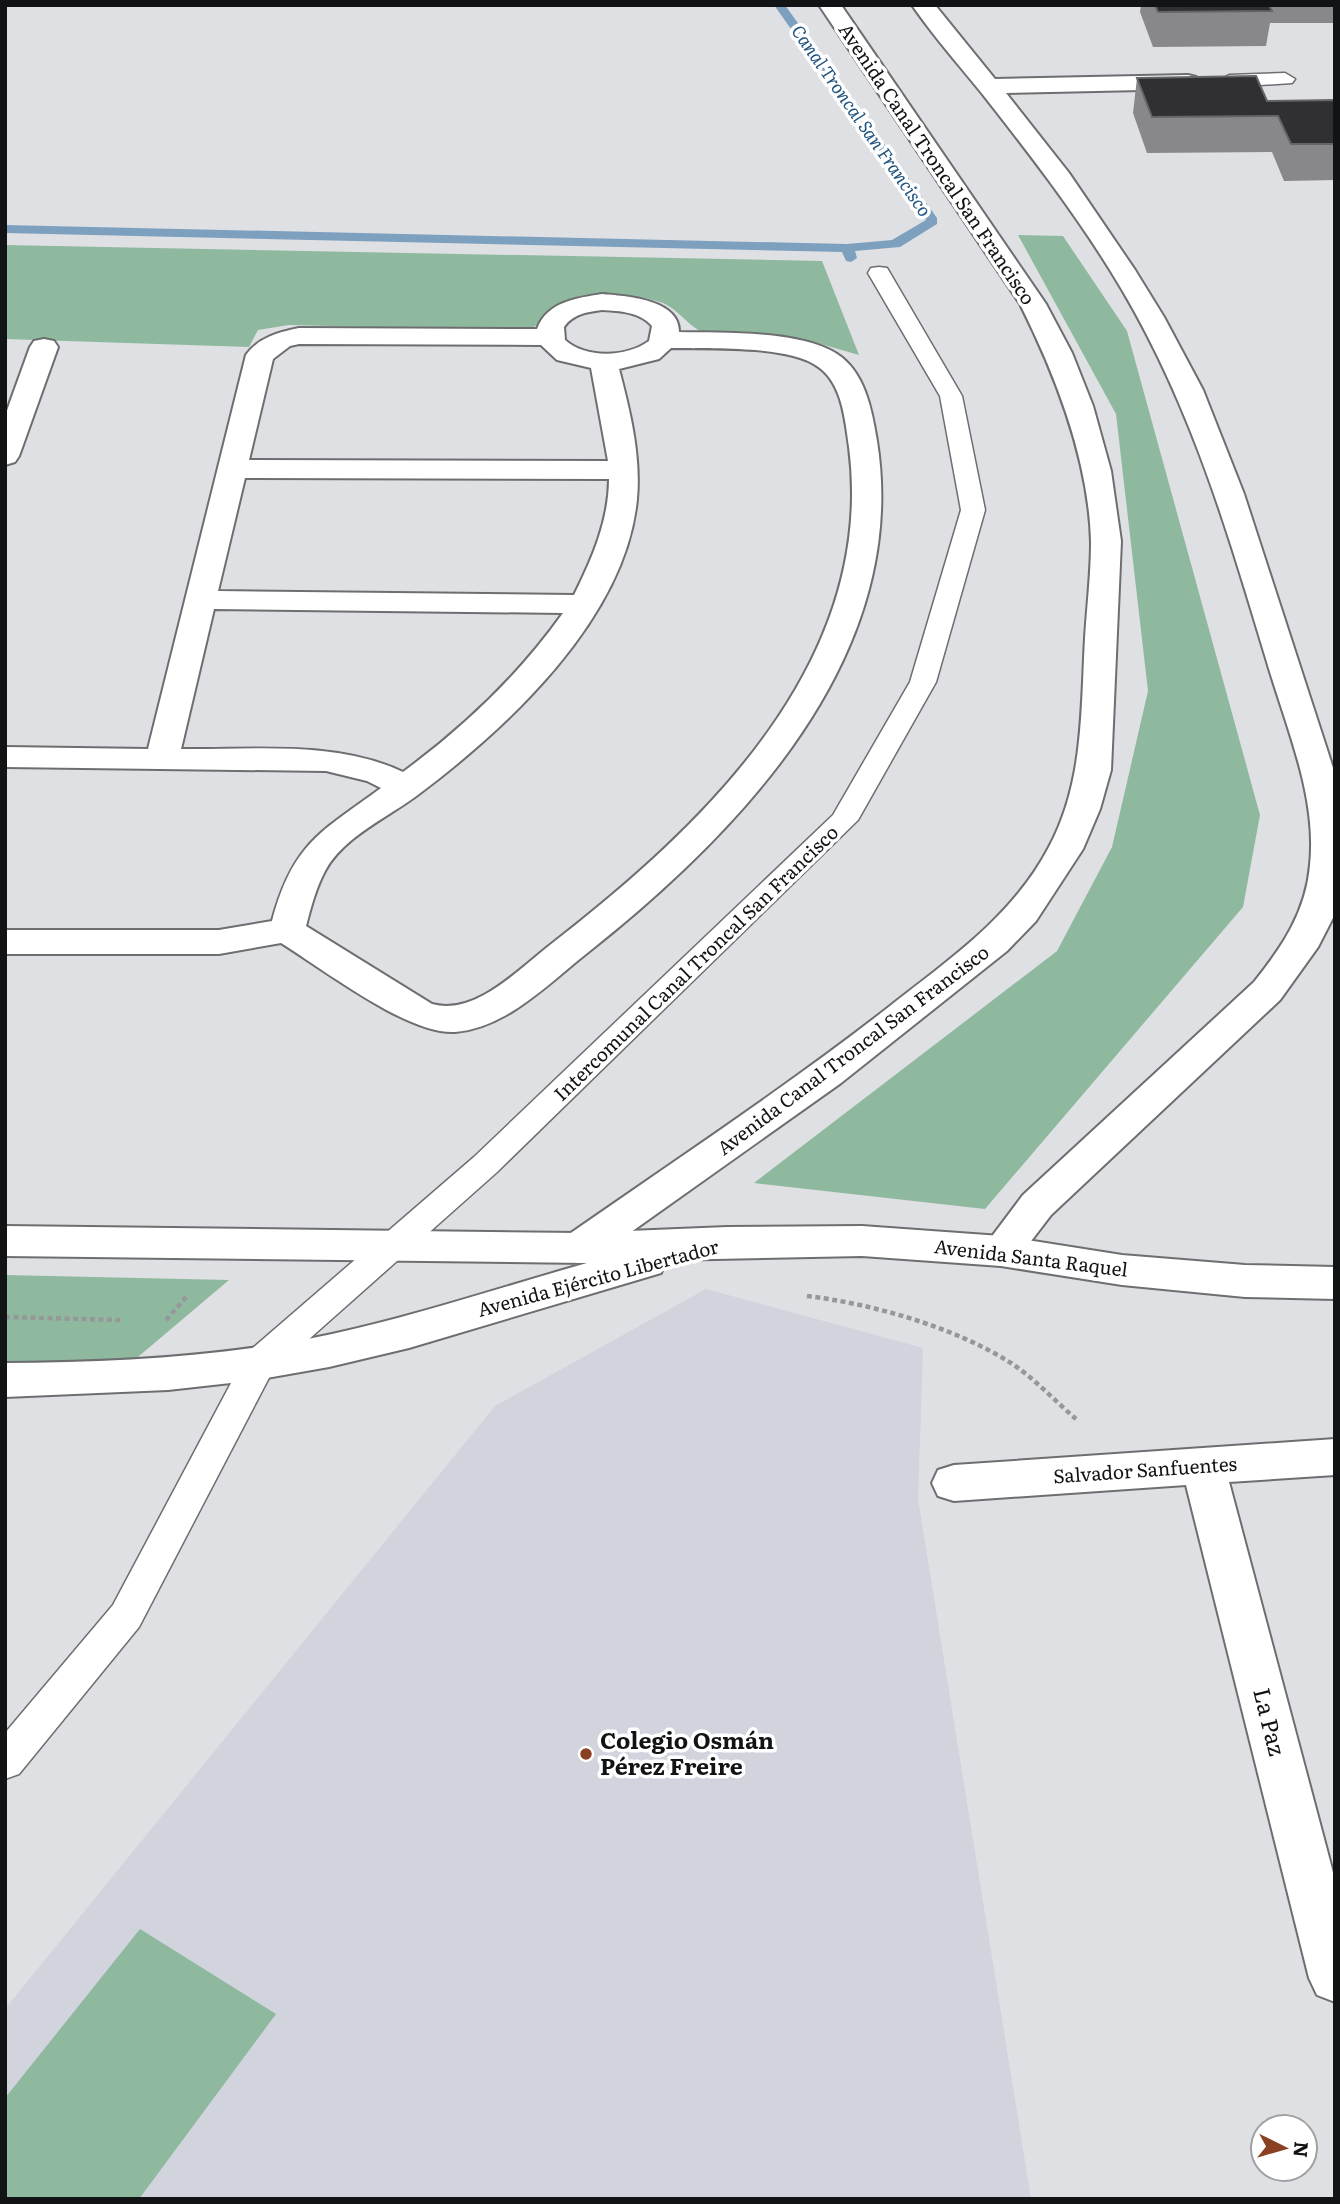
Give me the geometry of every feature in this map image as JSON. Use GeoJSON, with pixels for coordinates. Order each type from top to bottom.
{"type":"FeatureCollection","features":[{"type":"Feature","properties":{"kind":"street","name":"Avenida Canal Troncal San Francisco"},"geometry":{"type":"LineString","coordinates":[[579,1248],[828,1074],[994,943],[1031,902],[1066,849],[1083,809],[1094,770],[1107,541],[1096,471],[1079,406],[1058,354],[1033,304],[830,5]]}},
{"type":"Feature","properties":{"kind":"street"},"geometry":{"type":"LineString","coordinates":[[923,5],[1057,176],[1142,299],[1201,415],[1223,469],[1317,771],[1330,842],[1329,876],[1320,909],[1307,938],[1289,965],[1267,991],[1037,1205],[1001,1251]]}},
{"type":"Feature","properties":{"kind":"street"},"geometry":{"type":"LineString","coordinates":[[988,86],[1229,81]]}},
{"type":"Feature","properties":{"kind":"street"},"geometry":{"type":"LineString","coordinates":[[5,942],[219,942],[287,930],[419,1013],[436,1019],[456,1021],[491,1008],[647,887],[703,834],[750,781],[788,729],[819,677],[842,627],[858,578],[866,532],[869,488],[856,409],[837,366],[816,353],[777,345],[664,341],[642,356],[603,361],[567,354],[548,337],[549,327],[555,318],[567,310],[583,305],[621,303],[654,313],[663,321],[667,331],[664,341]]}},
{"type":"Feature","properties":{"kind":"street"},"geometry":{"type":"LineString","coordinates":[[162,758],[260,355],[281,340],[318,335],[496,339],[548,337]]}},
{"type":"Feature","properties":{"kind":"street"},"geometry":{"type":"LineString","coordinates":[[5,456],[44,346]]}},
{"type":"Feature","properties":{"kind":"street"},"geometry":{"type":"LineString","coordinates":[[287,930],[300,882],[317,855],[330,841],[407,787],[507,701],[551,652],[584,604],[614,534],[622,502],[623,470],[615,408],[603,361]]}},
{"type":"Feature","properties":{"kind":"street"},"geometry":{"type":"LineString","coordinates":[[233,469],[623,470]]}},
{"type":"Feature","properties":{"kind":"street"},"geometry":{"type":"LineString","coordinates":[[201,600],[584,604]]}},
{"type":"Feature","properties":{"kind":"street"},"geometry":{"type":"LineString","coordinates":[[5,757],[326,761],[378,773],[407,787]]}},
{"type":"Feature","properties":{"kind":"street","name":"Avenida Ejército Libertador"},"geometry":{"type":"LineString","coordinates":[[5,1241],[579,1248],[727,1242]]}},
{"type":"Feature","properties":{"kind":"street","name":"Avenida Santa Raquel"},"geometry":{"type":"LineString","coordinates":[[727,1242],[862,1241],[1001,1251],[1122,1270],[1244,1281],[1335,1283]]}},
{"type":"Feature","properties":{"kind":"street","name":"Avenida Ejército Libertador"},"geometry":{"type":"LineString","coordinates":[[5,1380],[108,1379],[184,1374],[330,1351],[399,1334],[597,1275],[727,1242]]}},
{"type":"Feature","properties":{"kind":"street","name":"Salvador Sanfuentes"},"geometry":{"type":"LineString","coordinates":[[954,1483],[1335,1457]]}},
{"type":"Feature","properties":{"kind":"street","name":"La Paz"},"geometry":{"type":"LineString","coordinates":[[1203,1466],[1335,1978]]}},
{"type":"Feature","properties":{"kind":"lane"},"geometry":{"type":"LineString","coordinates":[[1229,81],[1285,79]]}},
{"type":"Feature","properties":{"kind":"lane","name":"Intercomunal Canal Troncal San Francisco"},"geometry":{"type":"LineString","coordinates":[[259,1363],[395,1247],[549,1105],[844,820],[923,682],[973,510],[951,397],[879,273]]}},
{"type":"Feature","properties":{"kind":"lane"},"geometry":{"type":"LineString","coordinates":[[5,1762],[126,1616],[259,1363]]}},
{"type":"Feature","properties":{"kind":"path"},"geometry":{"type":"LineString","coordinates":[[165,1321],[232,1244]]}},
{"type":"Feature","properties":{"kind":"path"},"geometry":{"type":"LineString","coordinates":[[800,1296],[841,1300],[936,1326],[1011,1363],[1135,1470]]}},
{"type":"Feature","properties":{"kind":"path"},"geometry":{"type":"LineString","coordinates":[[5,1317],[125,1320]]}},
{"type":"Feature","properties":{"kind":"shaded area","name":"Colegio Osmán Pérez Freire"},"geometry":{"type":"Polygon","coordinates":[[[706,1289],[923,1348],[918,1499],[1031,2199],[5,2199],[5,2009],[495,1406],[706,1289]]]}},
{"type":"Feature","properties":{"kind":"green space"},"geometry":{"type":"Polygon","coordinates":[[[1018,235],[1063,236],[1127,331],[1260,815],[1243,907],[985,1209],[754,1183],[1057,951],[1112,847],[1148,691],[1116,414],[1018,235]]]}},
{"type":"Feature","properties":{"kind":"green space"},"geometry":{"type":"Polygon","coordinates":[[[5,245],[822,261],[859,355],[814,342],[702,332],[663,303],[627,296],[592,300],[575,306],[528,331],[289,325],[258,330],[249,347],[5,339],[5,245]]]}},
{"type":"Feature","properties":{"kind":"green space"},"geometry":{"type":"Polygon","coordinates":[[[5,1275],[229,1280],[132,1362],[5,1361],[5,1275]]]}},
{"type":"Feature","properties":{"kind":"green space"},"geometry":{"type":"Polygon","coordinates":[[[140,1929],[276,2014],[139,2199],[5,2199],[5,2098],[140,1929]]]}},
{"type":"Feature","properties":{"kind":"building"},"geometry":{"type":"Polygon","coordinates":[[[1155,5],[1269,5],[1272,11],[1158,12],[1155,5]]]}},
{"type":"Feature","properties":{"kind":"building"},"geometry":{"type":"Polygon","coordinates":[[[1256,76],[1267,101],[1335,100],[1335,144],[1291,144],[1278,116],[1152,117],[1137,78],[1256,76]]]}},
{"type":"Feature","properties":{"kind":"waterway","name":"Canal Troncal San Francisco"},"geometry":{"type":"LineString","coordinates":[[779,5],[933,221],[895,244],[847,248]]}},
{"type":"Feature","properties":{"kind":"waterway"},"geometry":{"type":"LineString","coordinates":[[5,229],[847,248]]}},
{"type":"Feature","properties":{"kind":"waterway","name":"Canal Troncal San Francisco"},"geometry":{"type":"LineString","coordinates":[[847,248],[851,258]]}},
{"type":"Feature","properties":{"kind":"place","name":"Colegio Osmán Pérez Freire"},"geometry":{"type":"Point","coordinates":[586,1754]}}]}
